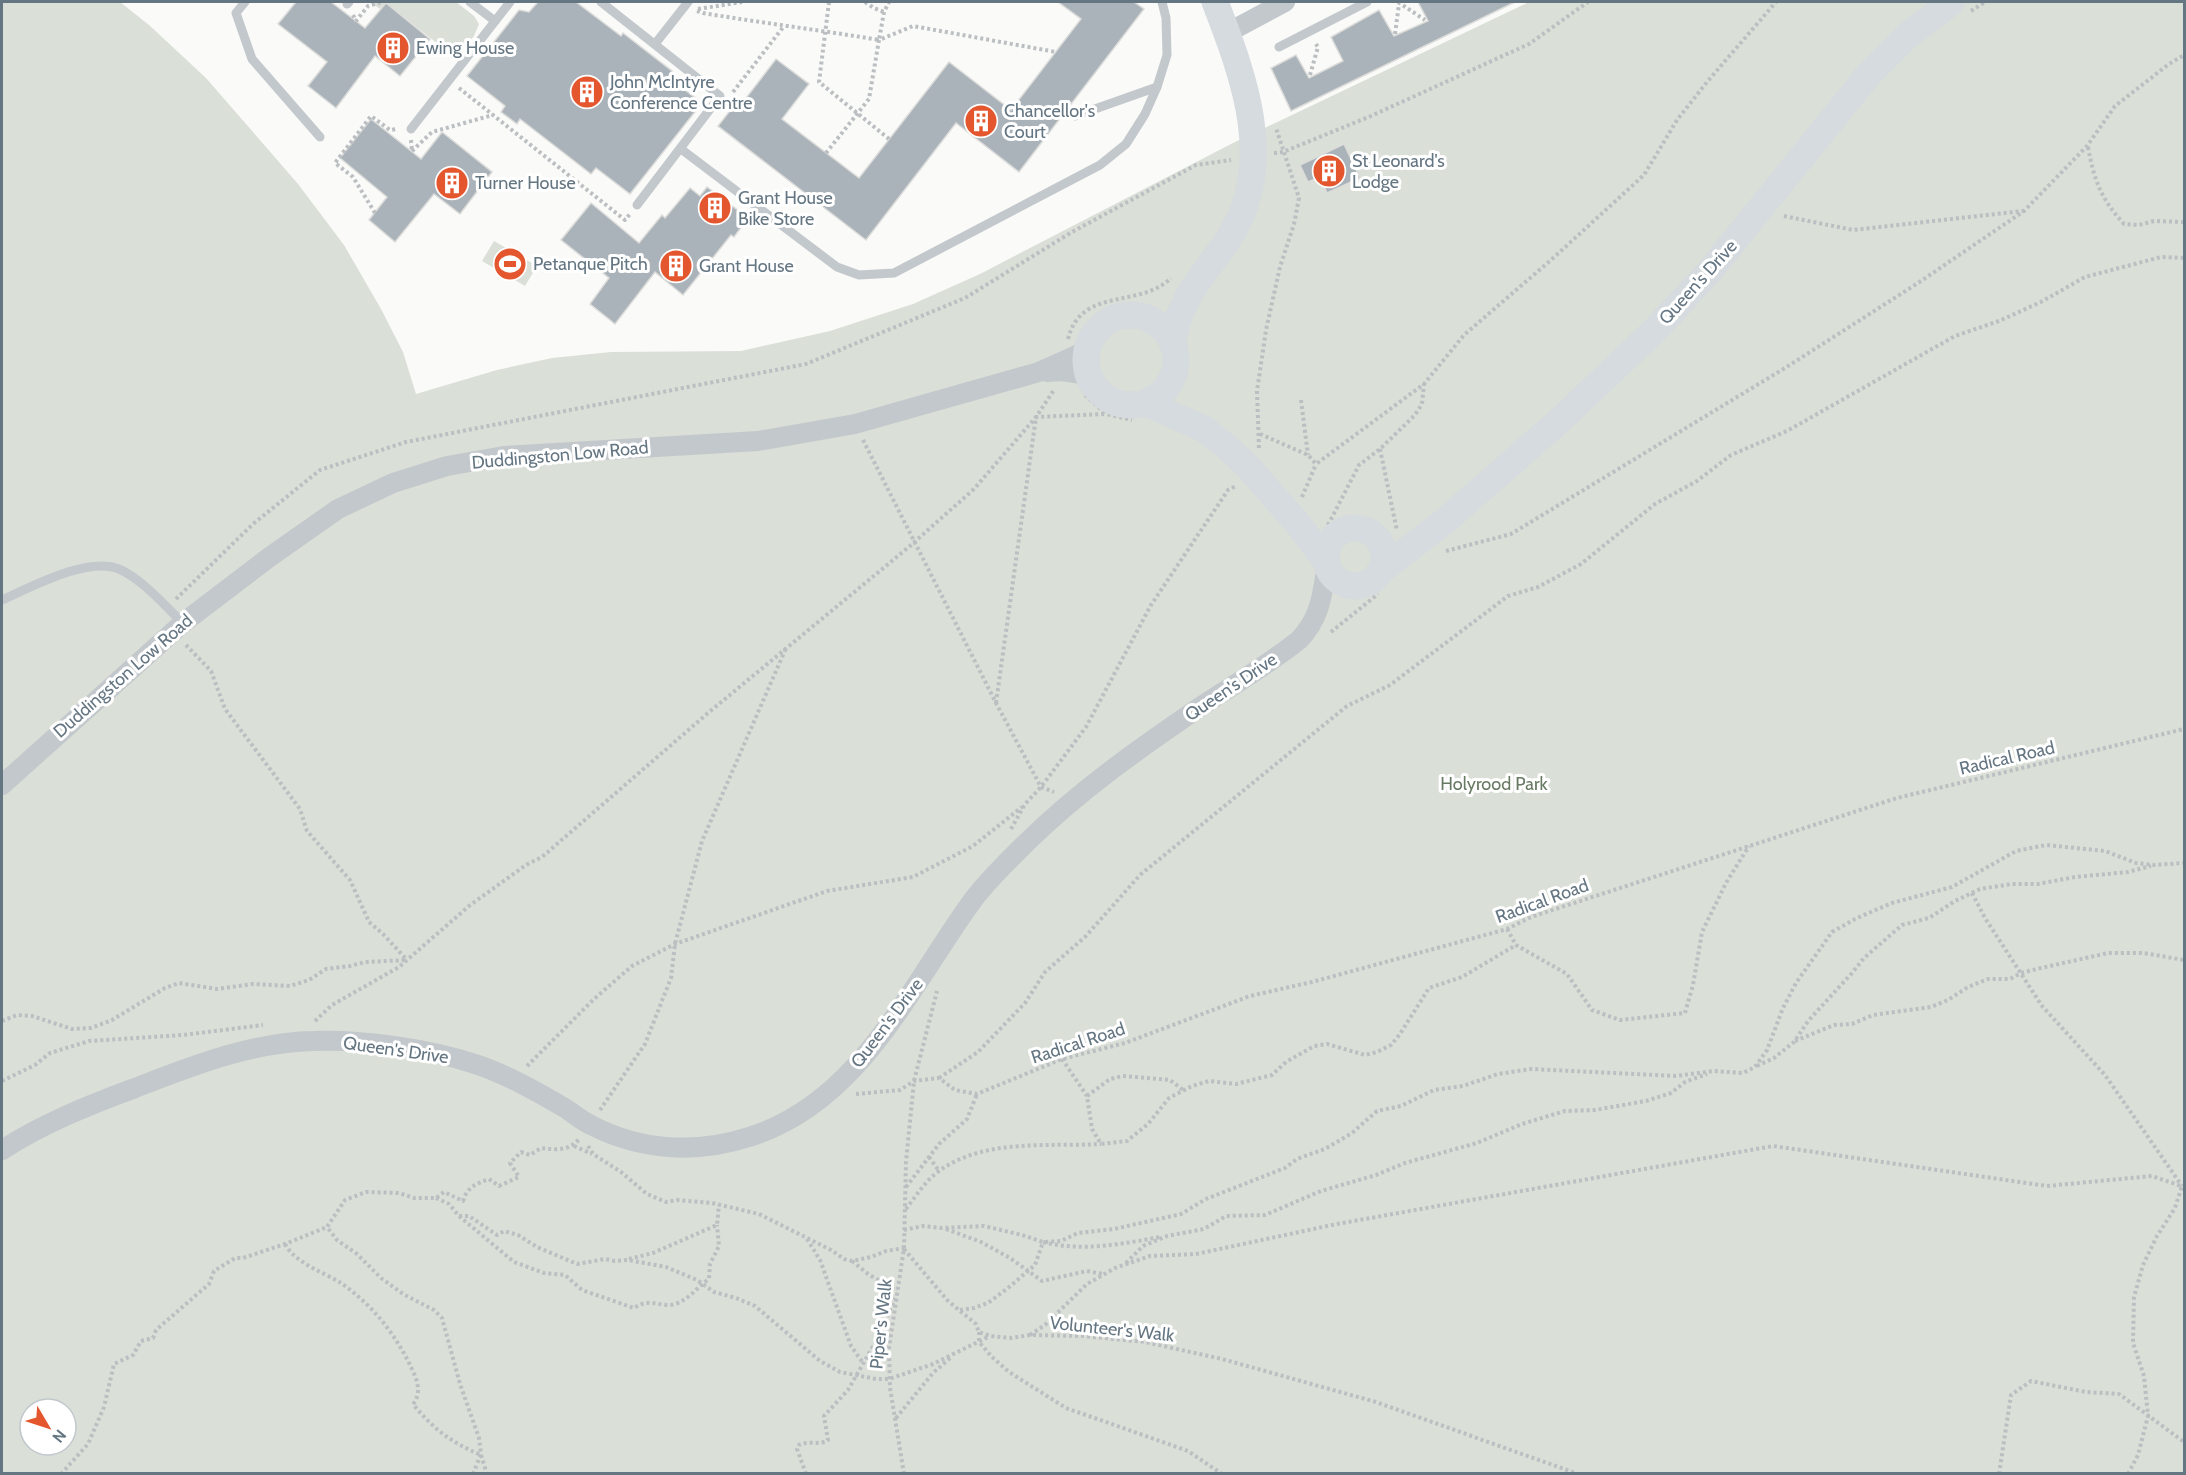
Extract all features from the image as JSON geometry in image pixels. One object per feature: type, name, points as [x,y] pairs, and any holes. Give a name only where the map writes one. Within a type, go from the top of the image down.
[{"type":"street","points":[[1146,402],[1168,387],[1179,314],[1197,282],[1228,240],[1240,219],[1250,189],[1254,140],[1250,114],[1227,33],[1215,2]]},
{"type":"street","points":[[1227,33],[1285,2]]},
{"type":"street","name":"Queen's Drive","points":[[1087,362],[1098,390],[1112,401],[1129,405],[1146,402],[1204,429],[1228,448],[1295,522],[1328,548],[1336,579],[1352,586],[1368,583],[1408,544],[1459,509],[1609,375],[1709,272],[1869,74],[1906,37],[1951,2]]},
{"type":"street","points":[[1087,362],[1094,333],[1107,321],[1124,315],[1161,308],[1197,282]]},
{"type":"street","name":"Queen's Drive","points":[[1133,314],[1158,323],[1164,329],[1194,416],[1204,429]]},
{"type":"street","name":"Duddingston Low Road","points":[[2,785],[183,623],[270,556],[338,509],[393,483],[447,466],[504,456],[758,441],[855,424],[1039,372],[1062,371],[1087,362]]},
{"type":"street","points":[[1328,548],[1347,529],[1358,528],[1408,544]]},
{"type":"street","points":[[1380,571],[1384,554],[1408,544]]},
{"type":"street","name":"Queen's Drive","points":[[2,1150],[96,1103],[191,1066],[256,1049],[314,1041],[418,1050],[477,1065],[565,1108],[590,1125],[626,1139],[654,1146],[687,1148],[720,1146],[754,1136],[787,1122],[848,1075],[880,1038],[975,897],[1011,858],[1074,800],[1153,739],[1299,640],[1318,613],[1328,548]]},
{"type":"lane","points":[[245,2],[236,13],[252,59],[320,137]]},
{"type":"lane","points":[[470,2],[495,21]]},
{"type":"lane","points":[[411,129],[510,2]]},
{"type":"lane","points":[[601,2],[720,96],[637,205]]},
{"type":"lane","points":[[655,44],[688,2]]},
{"type":"lane","points":[[681,149],[837,267],[859,275],[894,273],[1100,165],[1126,144],[1138,126],[1157,87],[1167,55],[1166,18],[1162,2]]},
{"type":"lane","points":[[1279,47],[1367,2]]},
{"type":"lane","points":[[1075,116],[1157,87]]},
{"type":"lane","points":[[2,600],[81,568],[102,565],[119,569],[130,576],[183,623]]},
{"type":"path","points":[[356,21],[368,6],[382,2]]},
{"type":"path","points":[[742,2],[694,10],[703,14],[879,39],[913,26],[1056,52]]},
{"type":"path","points":[[830,2],[819,82],[889,139]]},
{"type":"path","points":[[865,2],[884,12]]},
{"type":"path","points":[[826,153],[869,99],[884,12],[889,2]]},
{"type":"path","points":[[167,608],[253,524],[320,470],[406,442],[806,364],[965,298],[1072,232],[1196,165],[1283,152],[1371,116],[1529,44],[1588,2]]},
{"type":"path","points":[[1295,522],[1316,464],[1424,384],[1464,335],[1644,175],[1677,120],[1707,81],[1776,2]]},
{"type":"path","points":[[1395,34],[1399,3],[1425,20]]},
{"type":"path","points":[[720,96],[732,93],[784,26]]},
{"type":"path","points":[[1380,449],[1395,511],[1408,544],[1510,534],[1785,368],[1918,283],[2024,211],[2087,146],[2115,106],[2184,55]]},
{"type":"path","points":[[449,80],[626,220],[637,205]]},
{"type":"path","points":[[412,152],[432,132],[493,115]]},
{"type":"path","points":[[375,213],[353,177],[335,163],[371,116],[390,130],[411,129]]},
{"type":"path","points":[[512,1081],[602,992],[633,966],[675,944],[827,891],[913,877],[973,846],[1041,787],[1086,727],[1151,605],[1183,557],[1228,490],[1252,473],[1259,460],[1257,391],[1266,330],[1299,198],[1273,118]]},
{"type":"path","points":[[2087,146],[2094,178],[2108,207],[2124,224],[2139,225],[2154,221],[2184,222]]},
{"type":"path","points":[[1759,211],[1853,230],[2024,211]]},
{"type":"path","points":[[834,1087],[850,1094],[900,1090],[914,1081],[939,1078],[978,1052],[1025,1003],[1045,972],[1086,936],[1140,875],[1347,706],[1390,686],[1508,596],[1538,587],[1581,564],[1655,504],[1697,481],[1731,455],[1786,431],[1955,336],[1999,321],[2085,278],[2161,257],[2184,258]]},
{"type":"path","points":[[1328,548],[1335,515],[1359,465],[1380,449],[1415,415],[1422,404],[1424,384]]},
{"type":"path","points":[[313,1023],[332,1005],[383,977],[407,960],[469,906],[526,865],[542,857],[787,647],[915,541],[974,489],[1036,417],[1055,389]]},
{"type":"path","points":[[1301,400],[1308,455]]},
{"type":"path","points":[[1036,417],[1106,414]]},
{"type":"path","points":[[996,703],[1036,417]]},
{"type":"path","points":[[855,424],[1041,787],[1074,800]]},
{"type":"path","points":[[1260,434],[1308,455],[1316,464]]},
{"type":"path","points":[[183,623],[186,647],[210,671],[225,709],[300,809],[307,831],[350,880],[369,922],[407,960]]},
{"type":"path","points":[[574,1146],[645,1044],[671,978],[675,944],[702,841],[787,647]]},
{"type":"path","name":"Radical Road","points":[[978,1094],[1062,1059],[1125,1043],[1250,996],[1312,982],[1507,929],[1531,917],[1897,798],[2184,729]]},
{"type":"path","points":[[1010,830],[1024,804]]},
{"type":"path","points":[[1755,1067],[1767,1050],[1783,1008],[1796,983],[1832,932],[1857,918],[1893,903],[1952,886],[2016,851],[2046,845],[2105,851],[2136,863],[2154,865],[2184,863]]},
{"type":"path","points":[[1507,929],[1516,945],[1567,974],[1592,1010],[1620,1020],[1686,1013],[1702,932],[1726,882],[1749,846]]},
{"type":"path","points":[[1794,1042],[1808,1021],[1864,958],[1902,925],[1929,918],[1955,901],[1980,889],[2128,872],[2154,865]]},
{"type":"path","points":[[1972,893],[1985,918],[2042,1006],[2105,1076],[2183,1187]]},
{"type":"path","points":[[905,1210],[926,1183],[939,1171],[962,1158],[993,1149],[1127,1141],[1148,1124],[1169,1098],[1183,1090],[1209,1081],[1236,1084],[1272,1075],[1286,1062],[1314,1046],[1327,1044],[1365,1055],[1377,1052],[1391,1045],[1400,1034],[1428,988],[1462,977],[1516,945]]},
{"type":"path","points":[[1042,1242],[1061,1241],[1078,1233],[1114,1229],[1181,1214],[1206,1199],[1285,1168],[1297,1159],[1325,1149],[1352,1133],[1377,1111],[1401,1106],[1434,1090],[1463,1086],[1498,1074],[1531,1070],[1676,1076],[1713,1071],[1743,1073],[1774,1058],[1794,1042],[1834,1025],[1852,1024],[1873,1015],[1931,1007],[1948,1000],[1968,987],[1988,980],[2010,979],[2021,973],[2108,953],[2143,953],[2184,960]]},
{"type":"path","points":[[2,1021],[17,1015],[32,1016],[72,1029],[91,1028],[120,1016],[165,988],[179,983],[217,988],[253,984],[290,986],[309,980],[326,969],[364,962],[407,960]]},
{"type":"path","points":[[852,1261],[904,1248],[914,1081],[937,989]]},
{"type":"path","points":[[2,1081],[35,1065],[50,1053],[89,1041],[183,1035],[266,1025]]},
{"type":"path","points":[[1062,1059],[1087,1096],[1092,1129],[1101,1144]]},
{"type":"path","points":[[904,1230],[922,1226],[942,1228],[984,1226],[1064,1248],[1125,1243],[1204,1229],[1226,1216],[1264,1215],[1321,1191],[1405,1163],[1477,1143],[1522,1124],[1565,1111],[1596,1110],[1646,1101],[1671,1093],[1685,1082],[1713,1071]]},
{"type":"path","points":[[1087,1096],[1110,1079],[1123,1076],[1170,1080],[1183,1090]]},
{"type":"path","points":[[906,1188],[939,1144],[967,1119],[978,1094],[955,1090],[939,1078]]},
{"type":"path","points":[[590,1125],[587,1134],[588,1144],[593,1154]]},
{"type":"path","points":[[436,1198],[444,1192],[463,1201],[465,1193],[473,1185],[489,1179],[499,1186],[519,1177],[510,1163],[521,1152],[530,1155],[541,1148],[557,1150],[574,1146],[593,1154],[621,1172],[647,1194],[666,1202],[677,1200],[719,1204],[759,1214],[844,1259],[852,1261],[897,1292],[880,1334],[848,1389],[824,1416],[828,1440],[799,1445],[797,1449],[806,1473]]},
{"type":"path","points":[[1030,1335],[1045,1325],[1087,1284],[1124,1265],[1150,1256],[1196,1254],[1337,1224],[1773,1146],[2047,1186],[2152,1176],[2183,1187]]},
{"type":"path","points":[[929,1157],[939,1171]]},
{"type":"path","points":[[2128,1473],[2138,1455],[2148,1416],[2144,1376],[2133,1342],[2134,1297],[2143,1265],[2157,1236],[2175,1208],[2183,1187]]},
{"type":"path","points":[[61,1473],[88,1444],[104,1407],[114,1364],[133,1355],[141,1341],[153,1338],[156,1330],[209,1284],[214,1271],[235,1258],[243,1258],[285,1244],[327,1227],[345,1200],[366,1192],[399,1192],[414,1198],[436,1198],[449,1204],[459,1216],[514,1262],[544,1273],[566,1275],[582,1290],[634,1308],[646,1303],[674,1304],[691,1296],[709,1279],[710,1264],[719,1246],[717,1225],[719,1204]]},
{"type":"path","points":[[459,1216],[469,1216],[497,1234],[504,1231],[518,1235],[578,1264],[605,1259],[628,1260],[662,1250],[717,1225]]},
{"type":"path","points":[[327,1227],[337,1240],[357,1254],[381,1278],[403,1294],[434,1310],[442,1318],[459,1384],[479,1438],[487,1473]]},
{"type":"path","points":[[942,1228],[981,1242],[1010,1258],[1042,1281],[1087,1272],[1104,1275]]},
{"type":"path","points":[[1124,1265],[1143,1246],[1167,1236]]},
{"type":"path","points":[[807,1239],[820,1260],[851,1346],[863,1363]]},
{"type":"path","points":[[959,1310],[988,1303],[1027,1272],[1035,1265],[1042,1242]]},
{"type":"path","points":[[285,1244],[291,1255],[339,1282],[378,1315],[404,1353],[414,1373],[419,1389],[413,1404],[442,1434],[461,1447],[481,1454]]},
{"type":"path","name":"Piper's Walk","points":[[904,1248],[889,1348],[892,1406],[896,1418],[904,1473]]},
{"type":"path","name":"Volunteer's Walk","points":[[904,1248],[948,1300],[976,1324],[979,1332],[990,1336],[1011,1338],[1030,1335],[1083,1336],[1145,1342],[1222,1359],[1376,1402],[1578,1473]]},
{"type":"path","points":[[628,1260],[666,1267],[714,1292],[755,1306],[820,1361],[840,1372],[889,1379],[933,1364],[990,1336]]},
{"type":"path","points":[[979,1332],[979,1342],[992,1358],[1009,1372],[1066,1407],[1188,1451],[1222,1473]]},
{"type":"path","points":[[896,1418],[933,1373],[955,1354]]},
{"type":"path","points":[[1999,1473],[2011,1395],[2031,1381],[2086,1392],[2119,1394],[2184,1442]]},
{"type":"path","points":[[473,1473],[481,1454]]},
{"type":"green space","name":"Holyrood Park","points":[[2,2],[120,2],[149,25],[206,78],[298,184],[344,245],[403,352],[416,394],[497,370],[552,358],[611,352],[741,351],[830,331],[913,304],[980,274],[1233,143],[1529,2],[2184,2],[2184,1473],[2,1474]]},
{"type":"green space","points":[[370,2],[456,2],[474,16],[479,24],[474,36],[456,58],[386,3],[380,9]]},
{"type":"green space","name":"Petanque Pitch","points":[[494,241],[537,266],[525,286],[482,261]]},
{"type":"building","name":"Ewing House","points":[[296,2],[331,2],[365,28],[386,3],[430,39],[400,76],[375,56],[336,108],[308,86],[327,62],[278,24]]},
{"type":"building","name":"John McIntyre Conference Centre","points":[[538,2],[576,2],[621,36],[623,33],[672,71],[668,77],[702,103],[630,194],[596,168],[591,174],[520,119],[517,124],[501,112],[505,106],[467,76],[519,10],[529,12]]},
{"type":"building","name":"Chancellor's Court","points":[[1058,2],[1134,2],[1144,9],[1019,172],[956,123],[866,240],[718,126],[736,103],[740,106],[776,59],[809,84],[782,119],[859,178],[949,62],[1011,110],[1081,19]]},
{"type":"building","points":[[1418,2],[1515,2],[1291,111],[1271,68],[1296,55],[1309,78],[1343,61],[1331,37],[1379,10],[1394,36],[1428,21]]},
{"type":"building","name":"Turner House","points":[[371,119],[421,159],[442,132],[492,172],[460,214],[434,194],[395,242],[369,220],[387,197],[340,158]]},
{"type":"building","name":"St Leonard's Lodge","points":[[1344,144],[1360,178],[1327,193],[1320,177],[1308,182],[1300,165]]},
{"type":"building","name":"Grant House","points":[[707,187],[748,218],[734,237],[731,235],[683,295],[655,272],[615,324],[590,304],[609,278],[561,240],[591,203],[639,243],[662,215],[665,218],[690,188],[700,196]]},
{"type":"place","name":"Ewing House","points":[[393,48]]},
{"type":"place","name":"John McIntyre Conference Centre","points":[[587,92]]},
{"type":"place","name":"Chancellor's Court","points":[[981,121]]},
{"type":"place","name":"St Leonard's Lodge","points":[[1329,171]]},
{"type":"place","name":"Turner House","points":[[452,183]]},
{"type":"place","name":"Grant House Bike Store","points":[[715,208]]},
{"type":"place","name":"Petanque Pitch","points":[[510,264]]},
{"type":"place","name":"Grant House","points":[[676,266]]}]
